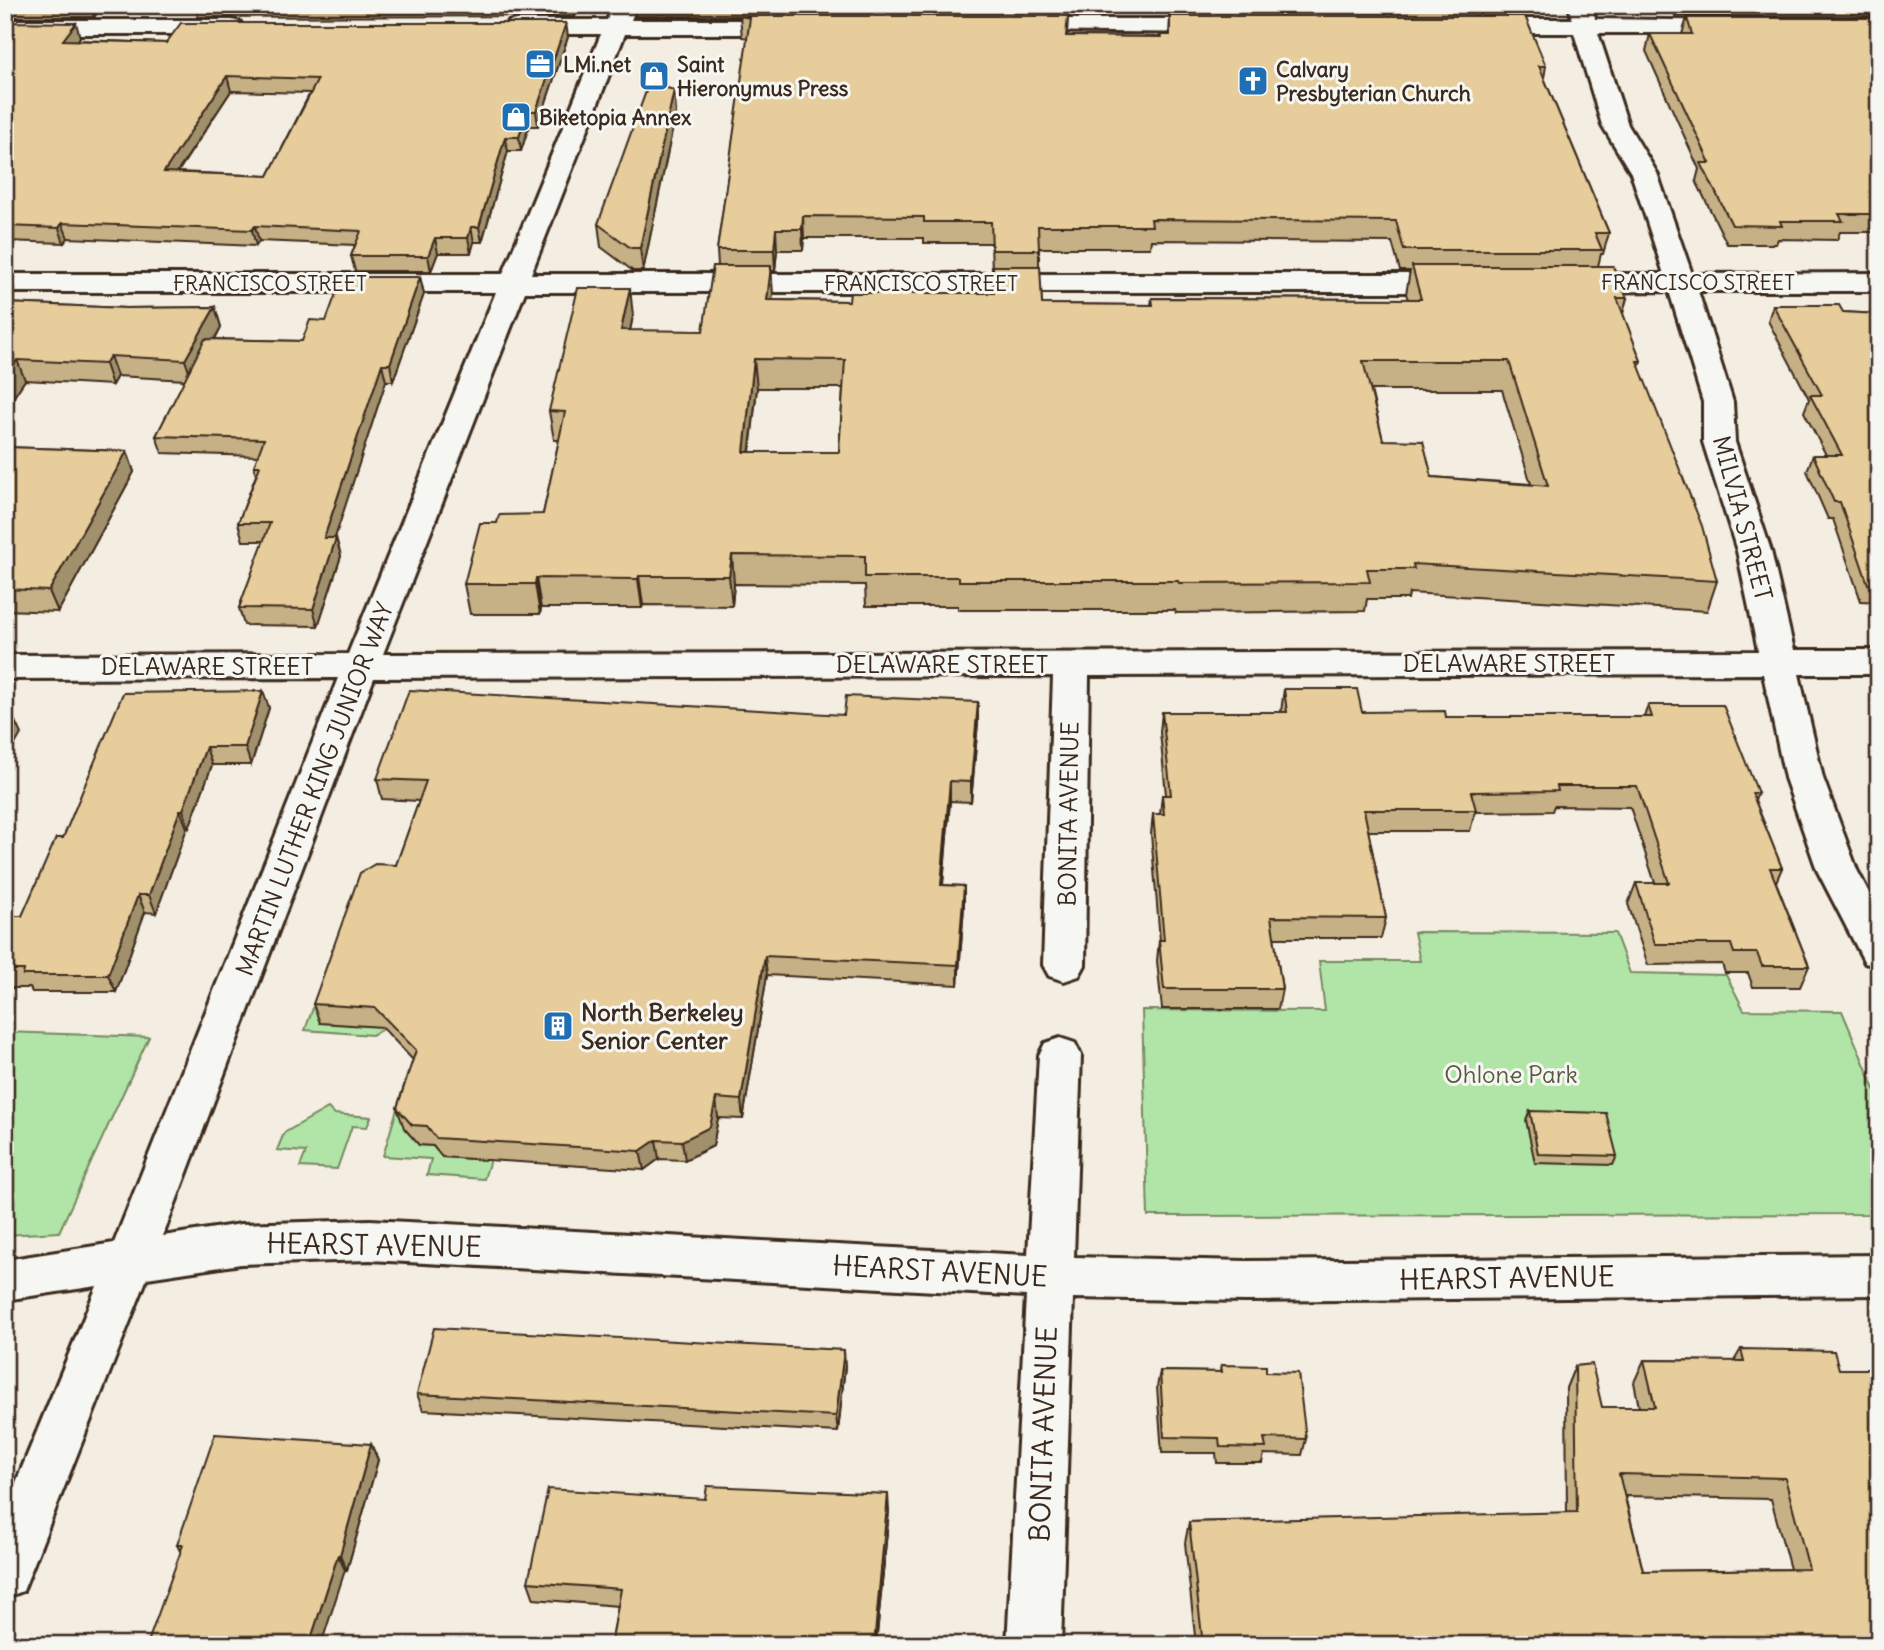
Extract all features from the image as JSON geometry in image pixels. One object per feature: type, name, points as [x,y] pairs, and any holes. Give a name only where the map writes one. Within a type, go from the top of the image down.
[{"type":"street","points":[[136,27],[153,5]]},
{"type":"street","points":[[490,27],[621,16],[817,27]]},
{"type":"street","name":"MARTIN LUTHER KING JUNIOR WAY","points":[[5,1573],[131,1260],[361,666],[621,16]]},
{"type":"street","points":[[999,26],[1111,16],[1249,26]]},
{"type":"street","points":[[1457,26],[1583,16],[1767,26]]},
{"type":"street","name":"MILVIA STREET","points":[[1583,16],[1589,49],[1615,125],[1644,173],[1718,402],[1719,442],[1754,551],[1804,778],[1838,870],[1879,952]]},
{"type":"street","points":[[5,27],[259,27]]},
{"type":"street","name":"FRANCISCO STREET","points":[[1540,283],[1879,282]]},
{"type":"street","name":"FRANCISCO STREET","points":[[5,283],[1486,283]]},
{"type":"street","name":"DELAWARE STREET","points":[[5,667],[1879,662]]},
{"type":"street","name":"BONITA AVENUE","points":[[1064,965],[1071,663]]},
{"type":"street","name":"BONITA AVENUE","points":[[1034,1645],[1060,1055]]},
{"type":"street","name":"HEARST AVENUE","points":[[5,1280],[241,1244],[370,1240],[1049,1277],[1246,1281],[1879,1275]]},
{"type":"green space","name":"Ohlone Park","points":[[1414,932],[1615,933],[1630,973],[1726,975],[1744,1010],[1842,1011],[1879,1099],[1879,1214],[1148,1216],[1142,1010],[1325,1011],[1319,961],[1420,961]]},
{"type":"green space","points":[[334,950],[383,1029],[372,1035],[305,1030]]},
{"type":"green space","points":[[5,1032],[149,1037],[59,1232],[5,1235]]},
{"type":"green space","points":[[418,1066],[422,1069],[404,1128],[419,1145],[433,1146],[442,1157],[490,1160],[484,1179],[427,1175],[431,1159],[383,1156],[408,1072]]},
{"type":"green space","points":[[328,1108],[334,1114],[371,1117],[367,1127],[352,1126],[337,1169],[300,1167],[306,1152],[277,1150],[284,1133]]},
{"type":"building","points":[[740,16],[1068,16],[1066,36],[1161,37],[1160,35],[1170,35],[1170,16],[1525,16],[1546,66],[1539,66],[1609,233],[1595,233],[1602,250],[1404,250],[1396,221],[1151,219],[1152,226],[1038,226],[1039,250],[992,250],[991,222],[924,222],[924,217],[803,216],[802,229],[776,229],[774,250],[717,250],[750,18]]},
{"type":"building","points":[[1687,18],[1879,18],[1879,214],[1839,214],[1843,221],[1780,221],[1782,226],[1732,225],[1701,163],[1710,163],[1650,34],[1692,34]]},
{"type":"building","points":[[5,22],[76,23],[63,40],[166,43],[181,23],[566,23],[536,111],[527,111],[519,137],[505,137],[479,227],[471,227],[468,238],[435,238],[428,256],[351,256],[361,231],[255,226],[252,230],[62,223],[59,228],[5,226]],"holes":[[[227,76],[318,79],[268,176],[164,172]]]},
{"type":"building","points":[[649,83],[674,90],[640,248],[631,248],[598,224]]},
{"type":"building","points":[[713,266],[771,266],[767,300],[849,301],[850,293],[994,293],[993,266],[1040,266],[1042,304],[1153,305],[1152,298],[1421,299],[1412,266],[1613,266],[1627,298],[1617,298],[1641,361],[1637,361],[1702,526],[1717,581],[1413,564],[1414,569],[1367,569],[1370,582],[959,581],[959,577],[865,577],[865,556],[732,555],[729,576],[536,578],[535,584],[464,584],[480,523],[497,523],[499,515],[543,514],[565,412],[549,411],[578,288],[630,288],[621,330],[703,331]],"holes":[[[754,359],[845,360],[839,452],[744,452]],[[1363,361],[1509,361],[1548,486],[1432,477],[1423,441],[1383,440]]]},
{"type":"building","points":[[342,277],[420,277],[390,364],[382,364],[324,538],[336,538],[313,609],[239,608],[270,523],[238,523],[260,466],[254,466],[264,439],[156,436],[205,339],[302,341],[310,320],[326,321]]},
{"type":"building","points":[[5,303],[126,308],[215,307],[185,360],[110,356],[105,364],[17,360],[5,378]]},
{"type":"building","points":[[1773,305],[1839,305],[1843,312],[1879,314],[1879,585],[1868,584],[1840,502],[1834,502],[1813,455],[1842,455],[1810,395],[1822,395]]},
{"type":"building","points":[[5,447],[127,451],[49,591],[5,589]]},
{"type":"building","points":[[1284,689],[1357,689],[1362,712],[1445,711],[1446,717],[1652,717],[1648,705],[1723,705],[1758,793],[1752,793],[1782,868],[1770,868],[1809,966],[1762,966],[1757,953],[1734,953],[1731,944],[1655,944],[1636,883],[1669,883],[1637,786],[1557,786],[1558,791],[1471,792],[1476,810],[1364,810],[1386,918],[1271,917],[1282,989],[1164,989],[1159,940],[1164,940],[1153,814],[1164,814],[1162,795],[1171,795],[1162,712],[1287,712]]},
{"type":"building","points":[[409,690],[844,715],[846,696],[978,702],[971,782],[950,781],[941,885],[964,886],[958,965],[765,956],[741,1100],[716,1098],[710,1127],[682,1141],[656,1140],[640,1151],[436,1138],[427,1126],[412,1125],[397,1108],[416,1050],[375,1008],[313,1004],[360,873],[375,864],[396,865],[426,781],[377,779]]},
{"type":"building","points":[[263,691],[245,747],[206,747],[149,895],[138,895],[108,975],[23,975],[24,970],[5,970],[5,916],[22,916],[56,838],[63,838],[123,693]]},
{"type":"building","points":[[5,716],[13,717],[5,730]]},
{"type":"building","points":[[1530,1111],[1606,1113],[1617,1156],[1538,1154]]},
{"type":"building","points":[[434,1328],[844,1350],[836,1416],[417,1394]]},
{"type":"building","points":[[1741,1349],[1834,1351],[1839,1369],[1879,1369],[1879,1645],[1203,1645],[1189,1522],[1577,1512],[1575,1366],[1592,1364],[1602,1407],[1655,1407],[1644,1360],[1744,1361]],"holes":[[[1619,1474],[1785,1478],[1809,1569],[1643,1571]]]},
{"type":"building","points":[[1221,1365],[1266,1366],[1266,1372],[1298,1373],[1306,1439],[1264,1438],[1266,1448],[1220,1447],[1219,1438],[1164,1437],[1160,1371],[1222,1372]]},
{"type":"building","points":[[215,1434],[371,1444],[340,1555],[309,1645],[147,1645],[183,1545],[177,1545]]},
{"type":"building","points":[[707,1486],[888,1494],[874,1645],[611,1645],[621,1589],[528,1582],[548,1489],[705,1499]]},
{"type":"place","name":"LMi.net","points":[[540,64]]},
{"type":"place","name":"Saint Hieronymus Press","points":[[654,76]]},
{"type":"place","name":"Calvary Presbyterian Church","points":[[1253,81]]},
{"type":"place","name":"Biketopia Annex","points":[[516,117]]},
{"type":"place","name":"North Berkeley Senior Center","points":[[558,1026]]}]
